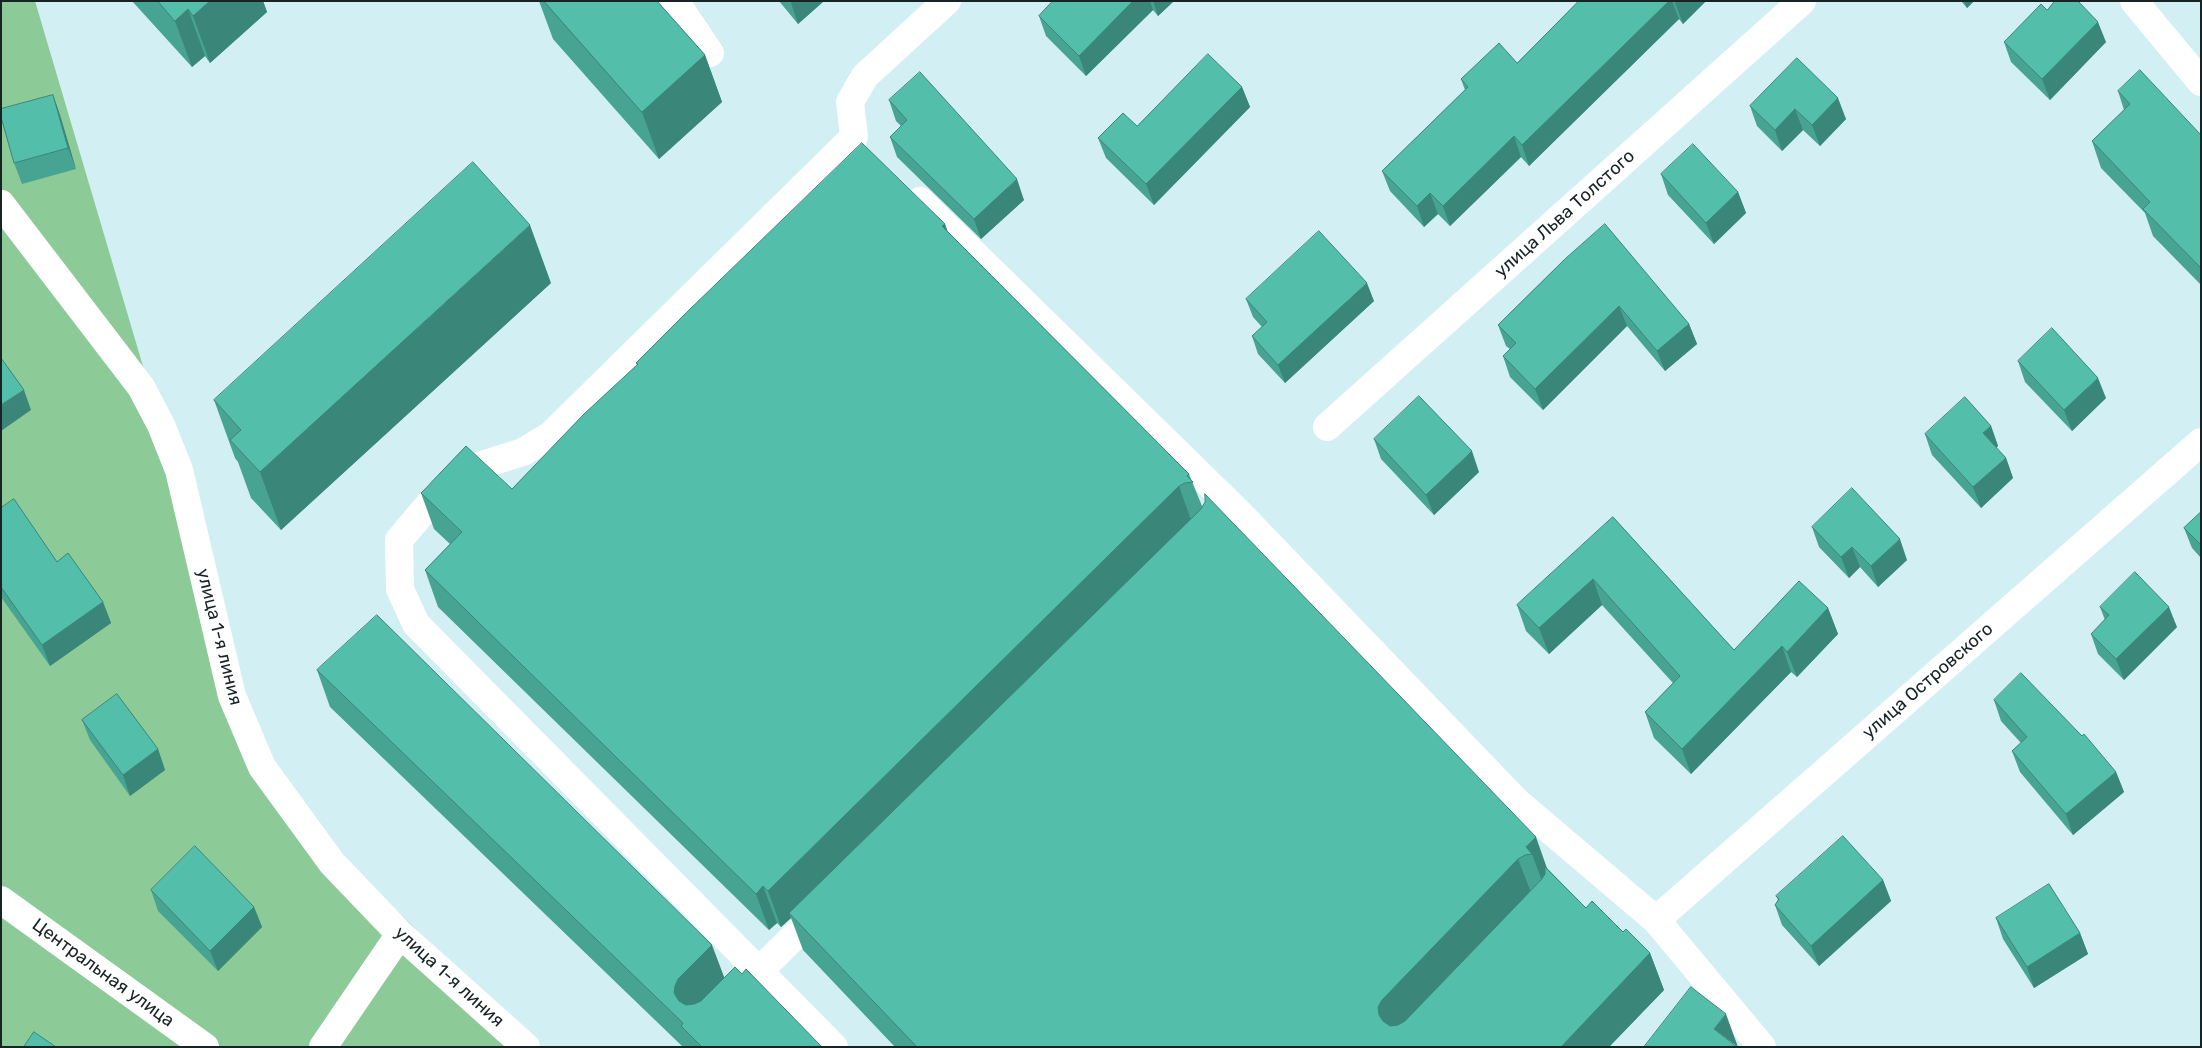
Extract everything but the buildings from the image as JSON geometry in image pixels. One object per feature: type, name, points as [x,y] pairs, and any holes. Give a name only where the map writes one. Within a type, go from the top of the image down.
[{"type":"street","points":[[675,1],[710,54]]},
{"type":"street","points":[[834,1047],[416,624],[400,589],[399,540],[437,495],[472,468],[523,452],[551,435],[861,144],[850,102],[865,76],[947,1]]},
{"type":"street","name":"улица Льва Толстого","points":[[1328,427],[1802,1]]},
{"type":"street","points":[[2134,1],[2201,82]]},
{"type":"street","points":[[904,186],[1239,513],[1517,802],[1656,920],[1758,1045]]},
{"type":"street","name":"улица 1-я линия","points":[[1,204],[141,387],[161,425],[178,470],[232,696],[262,766],[332,863],[400,934],[526,1047]]},
{"type":"street","name":"улица Островского","points":[[1656,920],[2201,442]]},
{"type":"street","points":[[731,998],[844,888]]},
{"type":"street","name":"Центральная улица","points":[[1,900],[205,1047]]},
{"type":"street","points":[[323,1047],[400,934]]},
{"type":"green space","points":[[1,1],[35,1],[268,789],[540,1047],[1,1047]]}]
